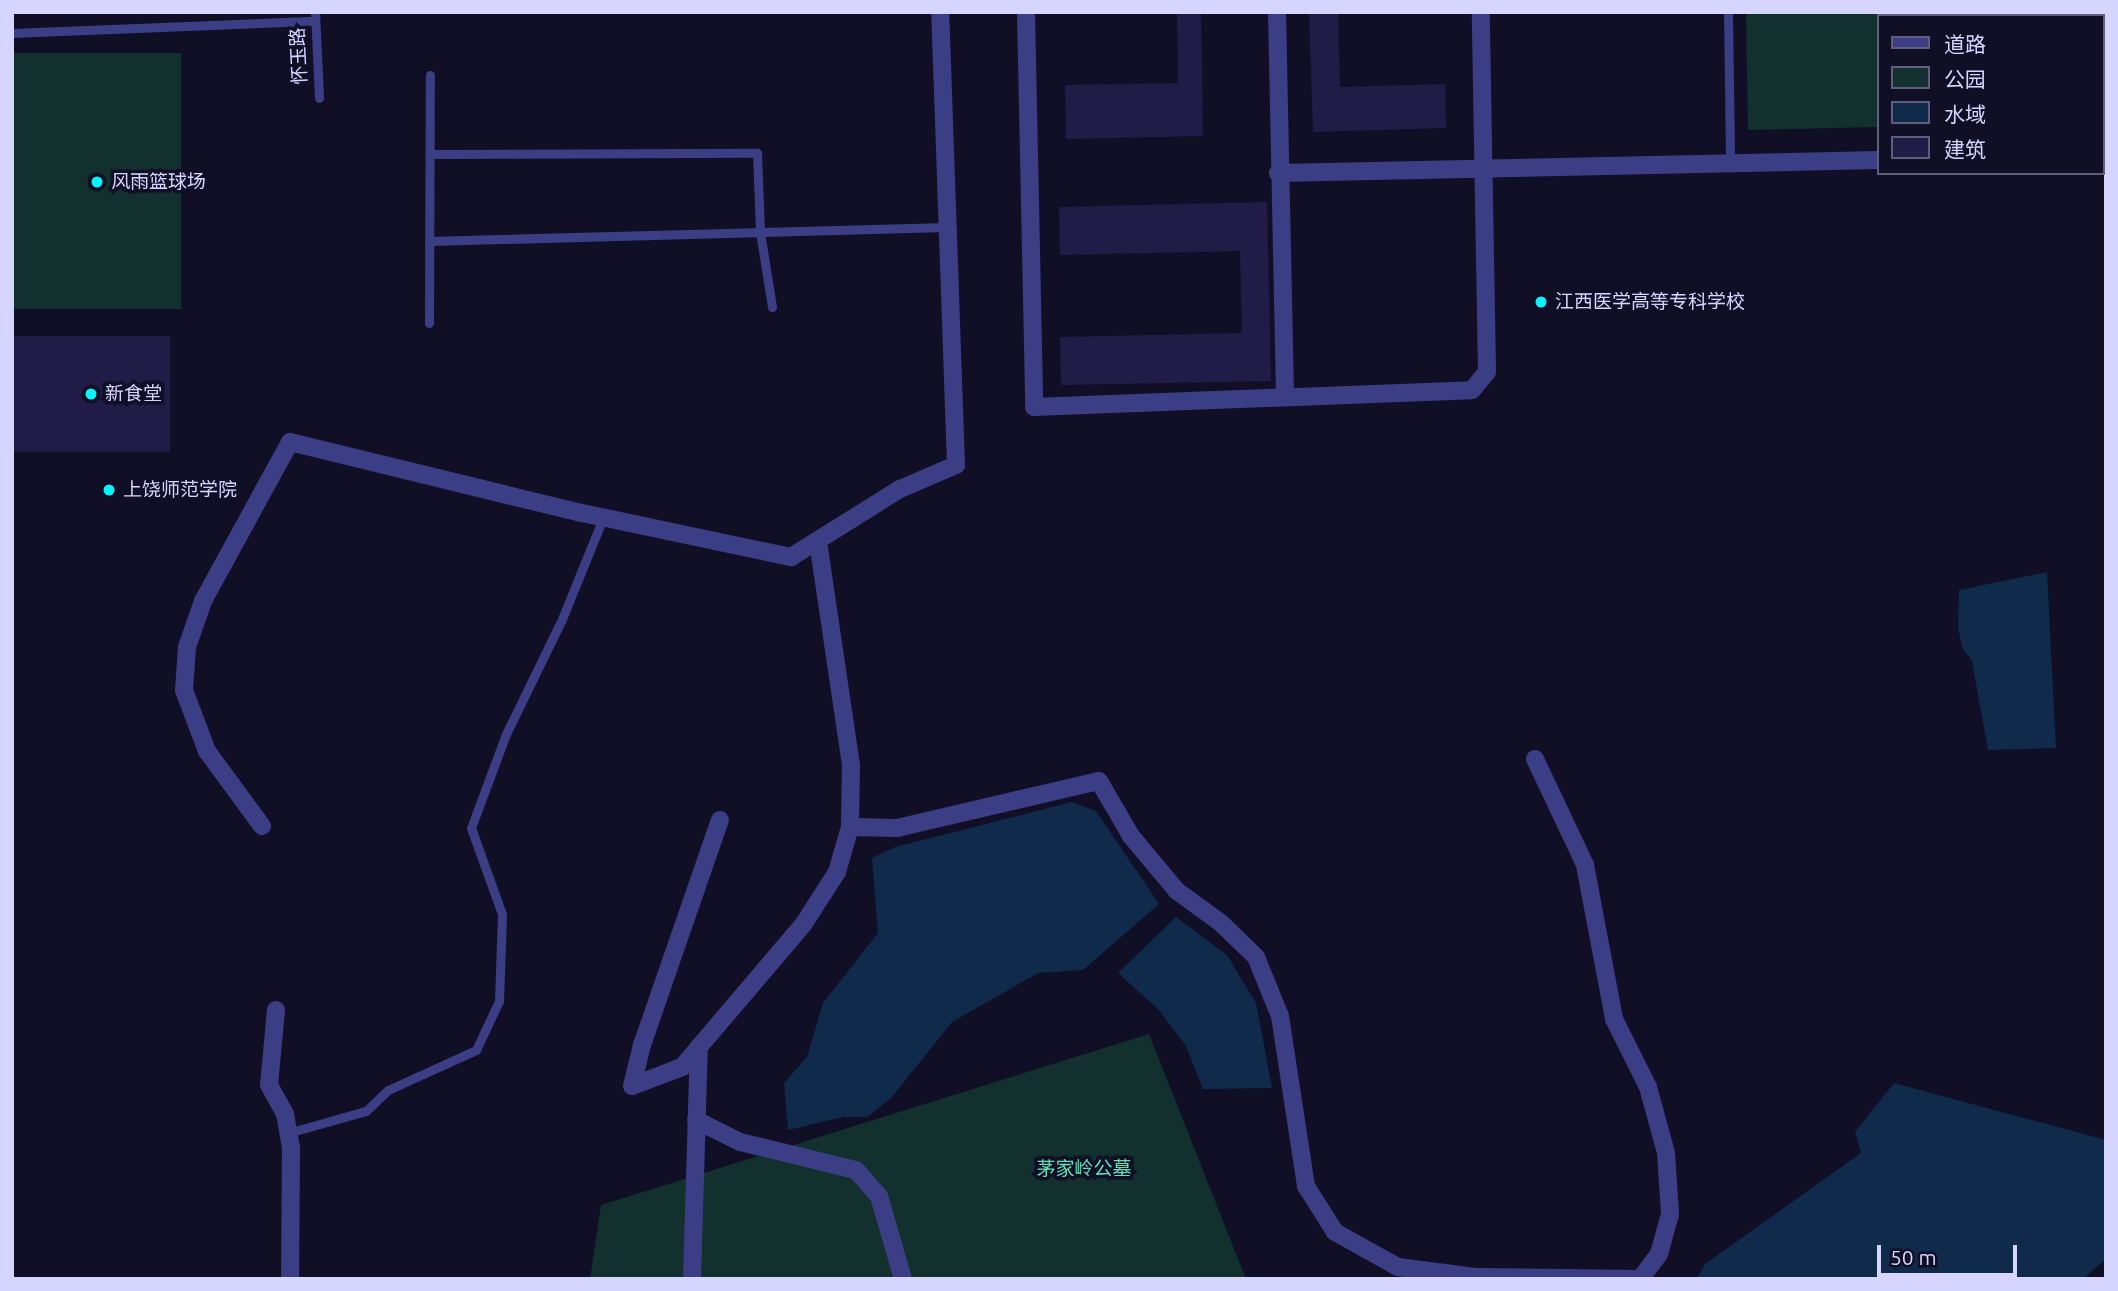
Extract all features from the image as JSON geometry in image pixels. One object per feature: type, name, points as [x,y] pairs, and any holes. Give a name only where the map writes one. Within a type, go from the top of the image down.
[{"type":"street","points":[[262,826],[207,751],[184,690],[187,647],[203,601],[290,442],[603,518],[791,557],[900,489],[956,465],[940,12]]},
{"type":"street","points":[[1026,12],[1034,407],[1472,390],[1487,372],[1481,12]]},
{"type":"street","points":[[1277,12],[1285,397]]},
{"type":"street","points":[[1279,173],[1876,160]]},
{"type":"street","points":[[720,820],[642,1045],[632,1086],[682,1068],[803,925],[836,872],[850,827],[851,765],[818,542]]},
{"type":"street","points":[[850,827],[897,828],[1099,781],[1131,836],[1177,891],[1221,923],[1256,957],[1280,1016],[1306,1186],[1335,1232],[1398,1267],[1440,1275],[1641,1278],[1659,1254],[1670,1213],[1666,1153],[1648,1087],[1614,1019],[1585,865],[1535,758]]},
{"type":"street","points":[[276,1010],[269,1085],[285,1114],[288,1133],[290,1279]]},
{"type":"street","points":[[692,1279],[699,1047]]},
{"type":"street","points":[[696,1120],[740,1142],[856,1170],[879,1196],[903,1279]]},
{"type":"lane","points":[[1728,12],[1730,163]]},
{"type":"lane","points":[[12,33],[315,17]]},
{"type":"lane","name":"怀玉路","points":[[315,17],[319,98]]},
{"type":"lane","points":[[429,323],[430,75]]},
{"type":"lane","points":[[430,154],[757,153],[761,232],[772,307]]},
{"type":"lane","points":[[429,241],[948,227]]},
{"type":"lane","points":[[288,1133],[366,1111],[388,1090],[476,1050],[499,1001],[502,914],[471,828],[506,734],[562,619],[603,518]]},
{"type":"green space","points":[[1746,12],[2022,12],[1876,14],[1876,127],[1748,130]]},
{"type":"green space","name":"风雨篮球场","points":[[12,53],[181,53],[181,309],[12,309]]},
{"type":"green space","name":"茅家岭公墓","points":[[1149,1034],[1246,1279],[590,1279],[601,1205]]},
{"type":"water","points":[[2047,572],[2056,748],[1988,750],[1972,661],[1963,649],[1958,628],[1959,590]]},
{"type":"water","points":[[1072,802],[1096,811],[1159,904],[1083,970],[1038,973],[952,1022],[891,1098],[867,1117],[843,1117],[788,1130],[784,1083],[807,1057],[823,1003],[878,933],[872,858],[895,847]]},
{"type":"water","points":[[1176,917],[1227,955],[1256,1003],[1272,1088],[1203,1089],[1186,1046],[1159,1010],[1118,973]]},
{"type":"water","points":[[1894,1083],[2106,1140],[2106,1259],[2083,1279],[1697,1279],[1705,1264],[1861,1153],[1855,1132]]},
{"type":"building","points":[[1177,12],[1201,12],[1203,136],[1066,139],[1065,85],[1178,83]]},
{"type":"building","points":[[1309,12],[1338,12],[1340,87],[1445,84],[1446,128],[1313,132]]},
{"type":"building","points":[[1267,202],[1271,381],[1061,385],[1060,337],[1242,333],[1240,251],[1060,255],[1059,207]]},
{"type":"building","name":"新食堂","points":[[12,336],[170,336],[170,452],[12,452]]},
{"type":"place","name":"风雨篮球场","points":[[97,182]]},
{"type":"place","name":"江西医学高等专科学校","points":[[1541,302]]},
{"type":"place","name":"新食堂","points":[[91,394]]},
{"type":"place","name":"上饶师范学院","points":[[109,490]]}]
